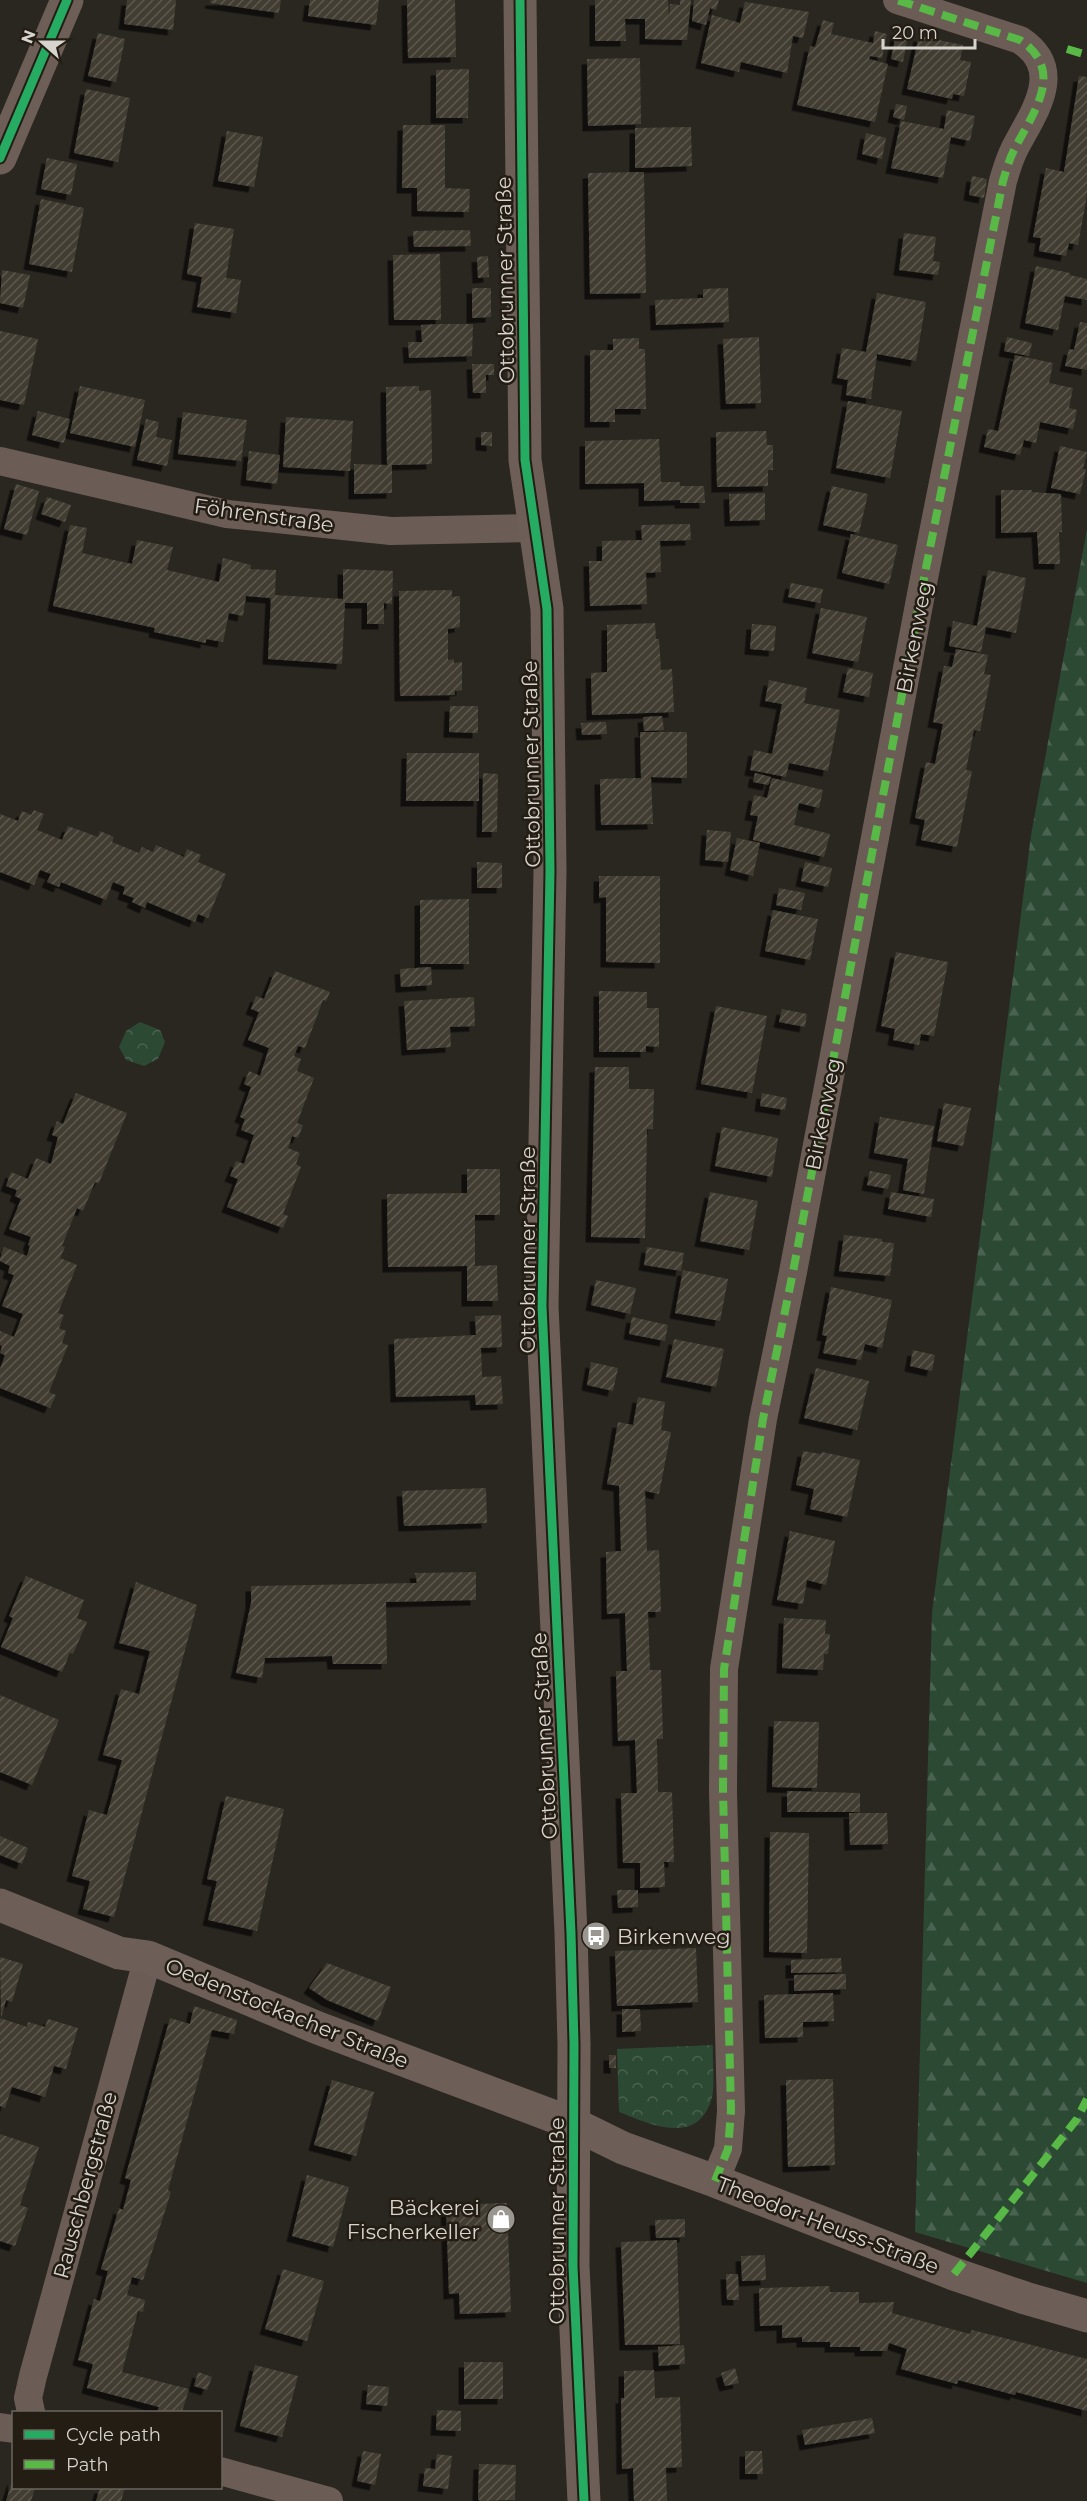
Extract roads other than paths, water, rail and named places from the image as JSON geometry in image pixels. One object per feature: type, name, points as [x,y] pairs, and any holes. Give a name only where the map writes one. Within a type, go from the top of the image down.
[{"type":"main road","points":[[0,158],[68,0]]},
{"type":"main road","name":"Ottobrunner Straße","points":[[520,0],[525,460],[533,528],[547,609],[550,871],[542,1306],[571,1932],[574,2029],[573,2278],[584,2501]]},
{"type":"main road","name":"Oedenstockacher Straße","points":[[0,1905],[119,1953],[148,1958],[318,2028],[573,2124]]},
{"type":"main road","name":"Theodor-Heuss-Straße","points":[[573,2124],[622,2148],[715,2181],[954,2274],[1087,2316]]},
{"type":"street","name":"Birkenweg","points":[[715,2181],[728,2150],[731,2110],[723,1791],[724,1669],[740,1557],[763,1419],[1003,181],[1013,152],[1035,112],[1044,87],[1040,62],[1033,49],[1020,40],[897,0]]},
{"type":"street","name":"Föhrenstraße","points":[[0,461],[227,514],[391,531],[533,528]]},
{"type":"street","name":"Rauschbergstraße","points":[[31,2411],[28,2398],[33,2376],[148,1958]]},
{"type":"street","points":[[222,2472],[329,2501]]},
{"type":"place","name":"Birkenweg","points":[[596,1936]]},
{"type":"place","name":"Bäckerei Fischerkeller","points":[[501,2219]]}]
